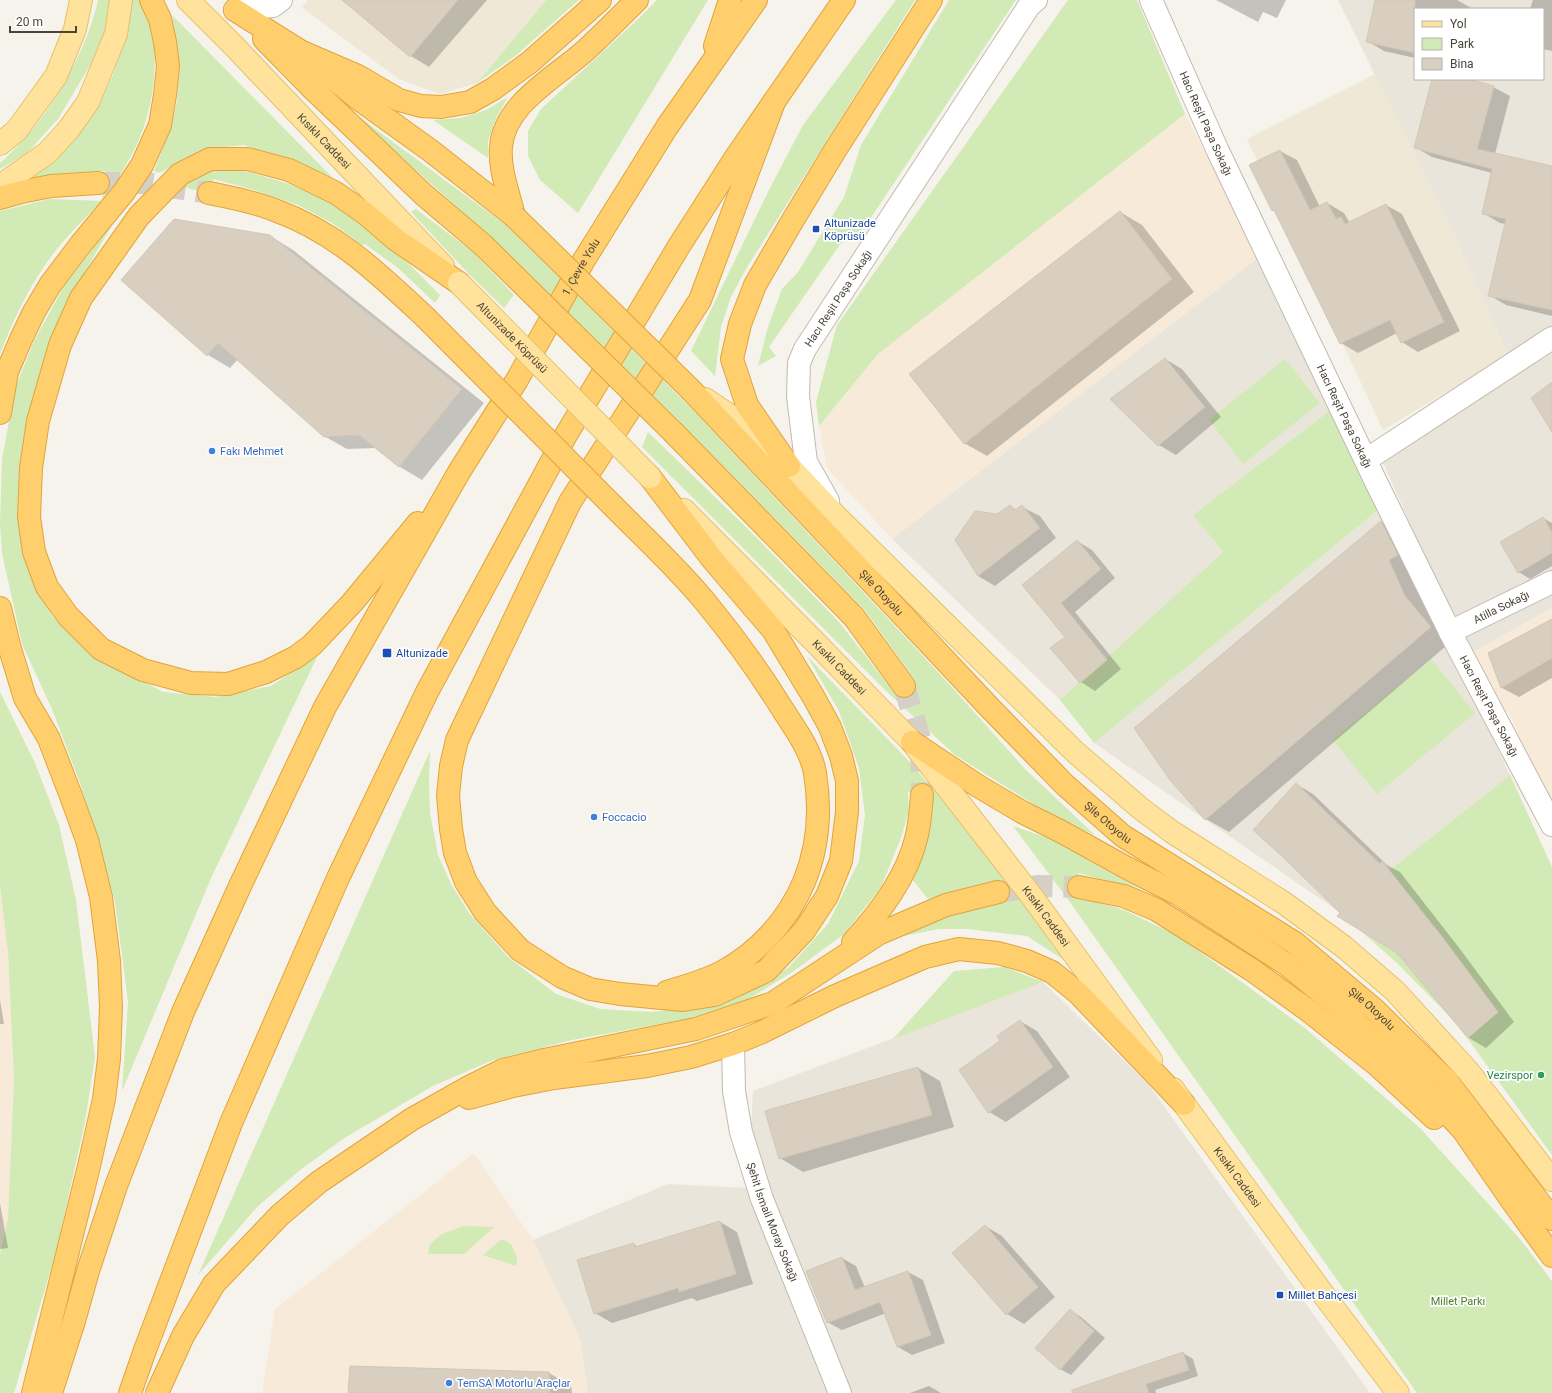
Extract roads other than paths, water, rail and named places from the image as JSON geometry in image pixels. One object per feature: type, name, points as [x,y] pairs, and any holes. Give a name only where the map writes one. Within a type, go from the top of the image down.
[{"type":"highway","points":[[0,414],[8,372],[34,312],[50,285],[139,171],[160,125],[168,66],[160,19],[151,0]]},
{"type":"highway","points":[[300,51],[358,76],[400,100],[421,106],[441,107],[470,102],[493,89],[530,62],[600,0]]},
{"type":"highway","points":[[514,216],[502,164],[501,147],[505,128],[524,100],[586,50],[637,0]]},
{"type":"highway","points":[[709,66],[730,0]]},
{"type":"highway","name":"1. Çevre Yolu","points":[[459,472],[517,380],[584,260],[667,127],[756,0]]},
{"type":"highway","points":[[130,1393],[231,1123],[338,878],[427,692],[566,435],[679,246],[736,157],[844,0]]},
{"type":"highway","points":[[789,466],[747,405],[732,359],[740,324],[755,285],[790,225],[834,152],[931,0]]},
{"type":"highway","points":[[232,5],[300,51],[356,97],[431,151],[514,216],[691,390]]},
{"type":"highway","points":[[232,5],[313,89],[418,190],[482,245],[674,433],[854,617],[904,686]]},
{"type":"highway","points":[[650,476],[713,560],[773,630],[830,727],[841,756],[847,781],[847,812],[842,861],[827,896],[804,930],[766,971],[715,995],[683,1000],[620,994],[590,989],[562,977],[520,950],[484,912],[466,882],[455,853],[448,795],[451,766],[457,740],[570,502],[700,300],[774,102]]},
{"type":"highway","points":[[459,283],[395,239],[366,214],[336,193],[289,170],[248,159],[210,159],[180,174],[139,216],[109,258],[81,298],[60,345],[38,421],[31,468],[29,517],[34,552],[47,586],[68,616],[101,649],[143,670],[191,683],[228,684],[266,672],[296,657],[312,645],[352,603],[459,472]]},
{"type":"highway","points":[[0,198],[51,186],[98,183]]},
{"type":"highway","points":[[209,194],[277,210],[307,224],[341,244],[384,279],[425,317],[674,568],[706,604],[763,676],[803,741],[815,772],[818,830],[811,864],[797,899],[769,937],[749,954],[721,972],[652,997]]},
{"type":"highway","name":"Şile Otoyolu","points":[[691,390],[990,708],[1065,785],[1123,836],[1295,943],[1375,1010],[1447,1080],[1552,1219]]},
{"type":"highway","points":[[51,1393],[88,1271],[116,1186],[183,1012],[243,879],[325,707],[459,472]]},
{"type":"highway","points":[[0,608],[10,649],[25,698]]},
{"type":"highway","points":[[0,646],[25,698],[49,739],[72,796],[87,840],[101,897],[109,961],[111,1007],[109,1059],[104,1099],[33,1393]]},
{"type":"highway","name":"Şile Otoyolu","points":[[912,742],[978,786],[1022,812],[1178,894],[1286,964],[1338,1006],[1405,1068],[1463,1130],[1552,1256]]},
{"type":"highway","points":[[822,969],[850,945],[865,928],[895,888],[907,864],[917,835],[922,795]]},
{"type":"highway","points":[[1079,887],[1124,896],[1158,910],[1252,970],[1376,1064],[1445,1128],[1512,1201]]},
{"type":"highway","points":[[157,1393],[183,1336],[214,1284],[280,1215],[297,1200],[320,1182],[412,1119],[503,1070],[544,1060],[696,1029],[773,1003],[822,969],[878,934],[946,905],[998,892]]},
{"type":"highway","points":[[412,1119],[483,1094],[513,1086],[554,1078],[647,1066],[691,1057],[733,1044],[760,1033],[836,996],[925,956],[959,949],[998,953],[1026,961],[1052,972],[1078,993],[1184,1104]]},
{"type":"main road","points":[[0,144],[17,130],[56,76],[75,29],[81,0]]},
{"type":"main road","points":[[0,186],[47,153],[69,129],[88,102],[116,34],[121,0]]},
{"type":"main road","name":"Kısıklı Caddesi","points":[[188,0],[233,45],[459,283]]},
{"type":"main road","name":"Altunizade Köprüsü","points":[[459,283],[650,476]]},
{"type":"main road","points":[[691,390],[729,415],[789,466],[836,516],[1074,751],[1172,832],[1284,903],[1344,947],[1395,991],[1468,1071],[1552,1180]]},
{"type":"main road","name":"Kısıklı Caddesi","points":[[650,476],[814,640],[912,742],[1033,898],[1326,1298],[1398,1393]]},
{"type":"street","points":[[232,5],[273,6],[281,0]]},
{"type":"street","name":"Hacı Reşit Paşa Sokağı","points":[[836,516],[806,462],[798,396],[799,364],[809,342],[1025,12],[1036,0]]},
{"type":"street","name":"Hacı Reşit Paşa Sokağı","points":[[1151,0],[1216,149],[1366,460],[1450,632],[1552,825]]},
{"type":"street","points":[[1366,460],[1552,338]]},
{"type":"street","name":"Atilla Sokağı","points":[[1450,632],[1552,582]]},
{"type":"street","name":"Şehit İsmail Moray Sokağı","points":[[733,1044],[734,1091],[740,1132],[762,1199],[840,1393]]},
{"type":"tunnel","points":[[98,183],[146,183],[209,193]]},
{"type":"tunnel","points":[[904,686],[921,742],[922,795]]},
{"type":"tunnel","points":[[998,892],[1038,886],[1079,887]]},
{"type":"place","name":"Altunizade Köprüsü","points":[[816,229]]},
{"type":"place","name":"Fakı Mehmet","points":[[212,451]]},
{"type":"place","name":"Altunizade","points":[[387,653]]},
{"type":"place","name":"Foccacio","points":[[594,817]]},
{"type":"place","name":"Vezirspor","points":[[1541,1075]]},
{"type":"place","name":"Millet Bahçesi","points":[[1280,1295]]},
{"type":"place","name":"TemSA Motorlu Araçlar","points":[[449,1383]]},
{"type":"park label","name":"Millet Parkı","points":[[1458,1301]]}]
